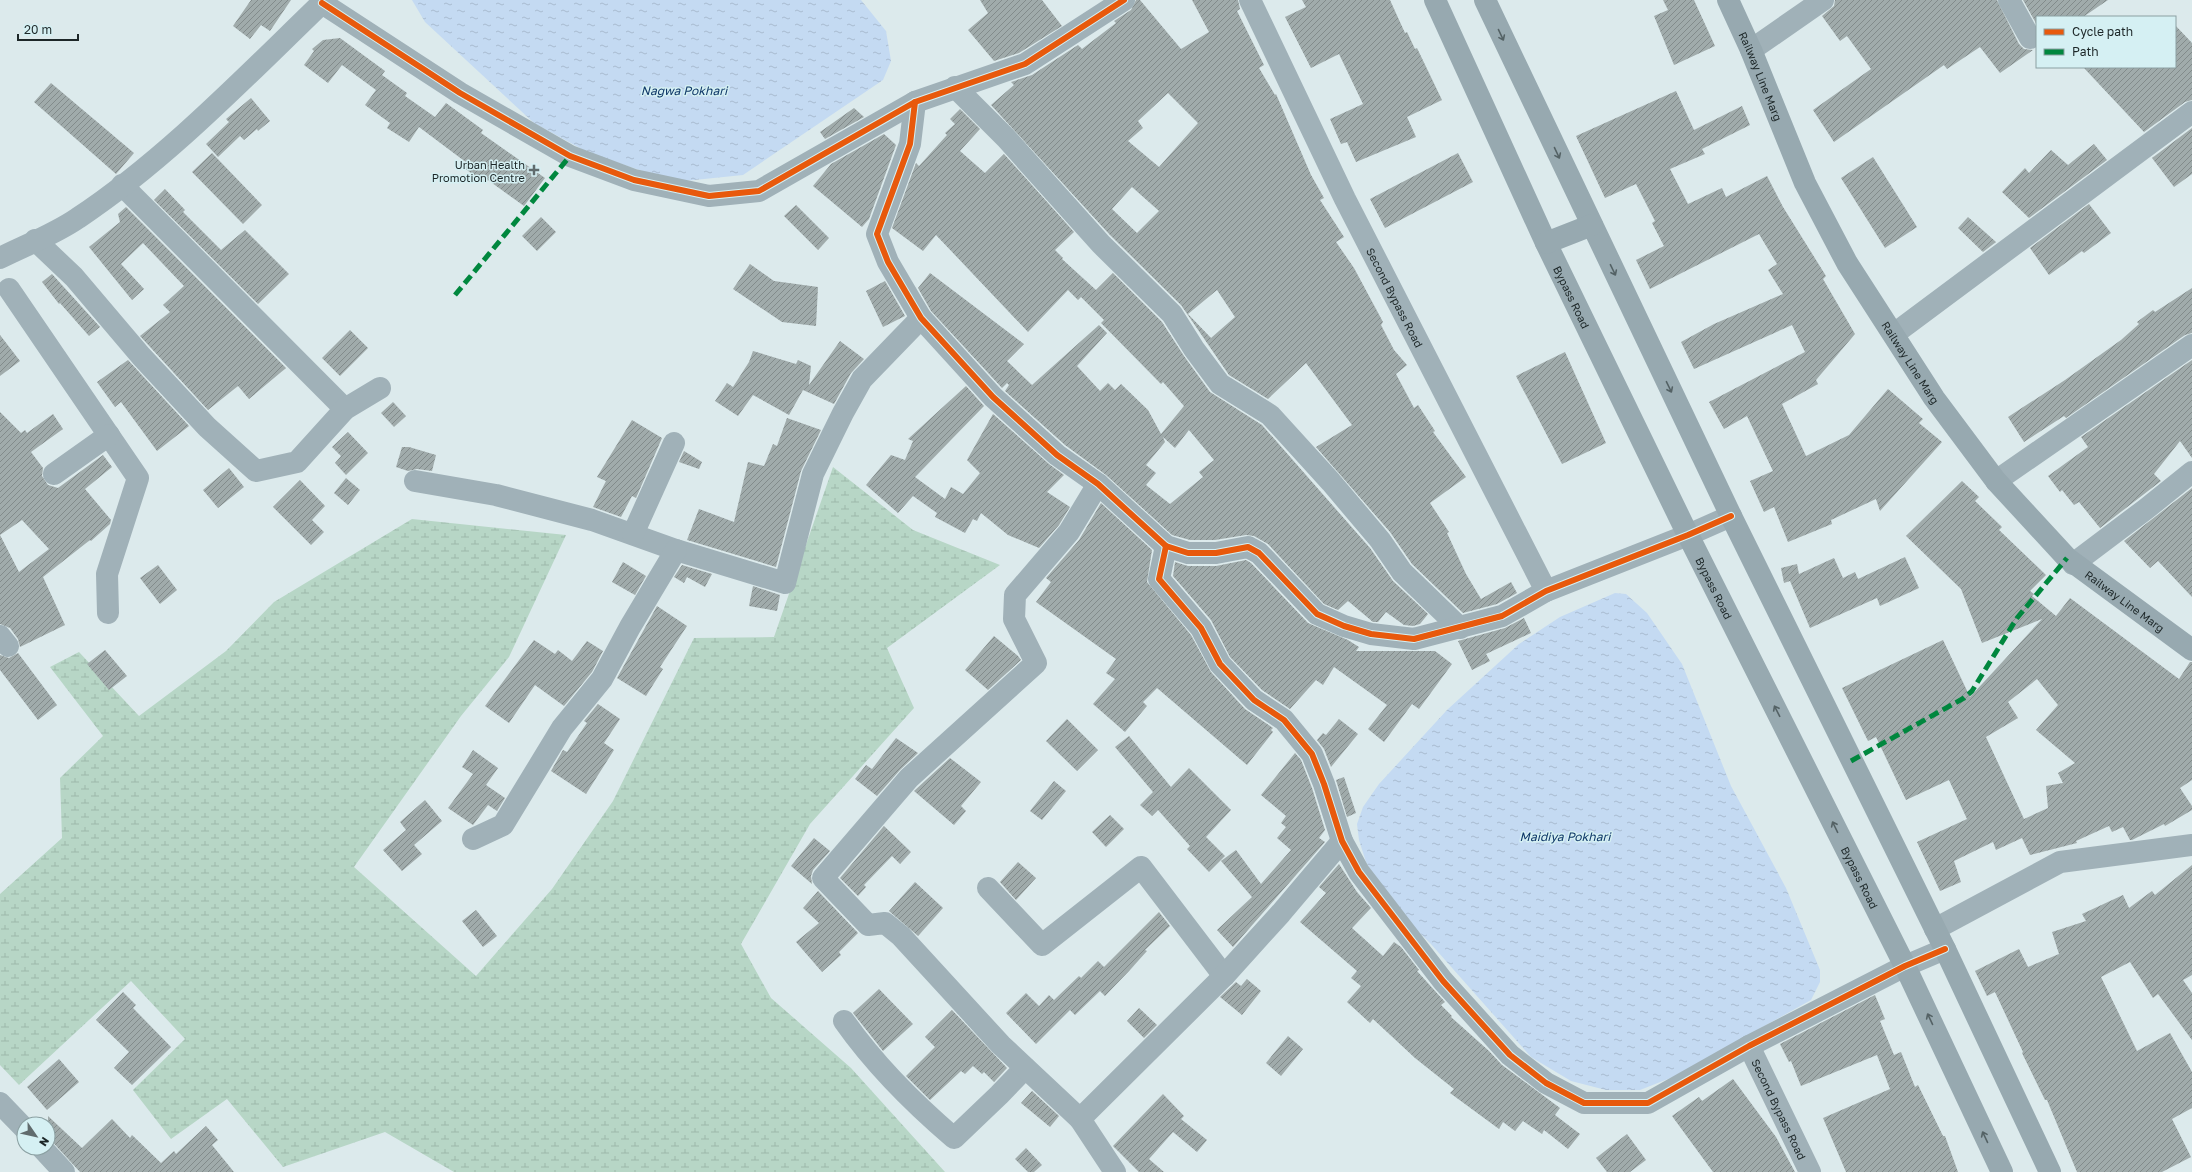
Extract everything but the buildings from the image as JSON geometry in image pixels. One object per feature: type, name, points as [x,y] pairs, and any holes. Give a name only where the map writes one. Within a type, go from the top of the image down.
[{"type":"main road","name":"Bypass Road","points":[[1435,0],[1546,243],[1688,535],[1905,966],[2002,1172]]},
{"type":"main road","points":[[1485,0],[1731,516],[1935,928],[2050,1172]]},
{"type":"main road","name":"Railway Line Marg","points":[[1728,0],[1751,50],[1805,184],[1847,263],[1934,398],[1996,481],[2073,564],[2192,650]]},
{"type":"main road","points":[[1546,243],[1592,225]]},
{"type":"street","points":[[0,258],[77,219],[141,171],[227,93],[323,1],[460,93],[570,156],[634,180],[709,196],[759,191],[915,102],[1025,64],[1124,0]]},
{"type":"street","name":"Second Bypass Road","points":[[1250,0],[1345,199],[1546,591]]},
{"type":"street","points":[[1751,50],[1824,0]]},
{"type":"street","points":[[2009,0],[2030,38]]},
{"type":"street","points":[[955,87],[1006,138],[1101,244],[1172,314],[1194,349],[1220,384],[1270,415],[1380,540],[1402,572],[1460,628]]},
{"type":"street","points":[[915,102],[910,144],[877,234],[888,262],[920,318],[993,397],[1057,454],[1098,484],[1166,546],[1188,553],[1209,553],[1248,547],[1259,553],[1317,614],[1344,626],[1371,634],[1414,639],[1502,616],[1546,591],[1688,535],[1731,516]]},
{"type":"street","points":[[1894,334],[2192,112]]},
{"type":"street","points":[[122,185],[345,410]]},
{"type":"street","points":[[35,240],[74,277],[141,356],[207,427],[256,471],[297,462],[345,410],[380,388]]},
{"type":"street","points":[[0,269],[5,294],[109,435],[138,478],[107,574],[108,613]]},
{"type":"street","points":[[415,481],[496,495],[592,520],[676,550],[785,583],[814,474],[843,413],[862,379],[920,318]]},
{"type":"street","points":[[1996,481],[2192,344]]},
{"type":"street","points":[[54,474],[109,435]]},
{"type":"street","points":[[633,534],[674,443]]},
{"type":"street","points":[[2073,564],[2192,472]]},
{"type":"street","points":[[1098,484],[1068,532],[1015,595],[1014,619],[1036,664],[909,778],[823,878],[868,925],[884,922],[901,936],[1001,1045],[1080,1118],[1115,1172]]},
{"type":"street","points":[[1166,546],[1159,579],[1201,628],[1220,664],[1254,700],[1284,720],[1312,754],[1324,784],[1342,841],[1359,872],[1443,981],[1510,1055],[1546,1083],[1584,1103],[1648,1103],[1749,1046],[1905,966],[1945,949]]},
{"type":"street","points":[[473,839],[503,825],[562,728],[602,679],[630,627],[676,550]]},
{"type":"street","points":[[1080,1118],[1224,976],[1281,913],[1342,841]]},
{"type":"street","points":[[1935,928],[2060,862],[2192,845]]},
{"type":"street","points":[[988,888],[1042,945],[1141,867],[1224,976]]},
{"type":"street","points":[[844,1021],[859,1043],[914,1104],[954,1138],[1000,1096],[1025,1068]]},
{"type":"street","name":"Second Bypass Road","points":[[1749,1046],[1810,1172]]},
{"type":"street","points":[[3,1111],[16,1122]]},
{"type":"street","points":[[49,1156],[64,1172]]},
{"type":"green space","points":[[833,467],[913,530],[1000,565],[887,648],[914,708],[810,824],[741,944],[771,998],[851,1068],[945,1172],[454,1172],[385,1132],[283,1167],[227,1099],[171,1139],[133,1090],[185,1039],[131,981],[19,1085],[0,1065],[0,894],[62,838],[60,778],[103,736],[50,667],[79,652],[139,716],[226,651],[274,602],[412,519],[566,535],[509,657],[461,716],[354,867],[476,976],[552,889],[613,801],[694,638],[774,637]]},
{"type":"water","name":"Nagwa Pokhari","points":[[412,0],[861,0],[886,31],[891,61],[883,80],[743,175],[675,182],[589,153],[534,123],[425,22]]},
{"type":"water","name":"Maidiya Pokhari","points":[[1615,593],[1626,594],[1647,613],[1682,664],[1731,786],[1786,888],[1820,970],[1820,982],[1811,1000],[1673,1077],[1640,1090],[1606,1090],[1571,1081],[1531,1057],[1430,943],[1391,905],[1366,862],[1359,840],[1357,824],[1363,807],[1379,784],[1447,710],[1519,644],[1560,617]]},
{"type":"marked path","points":[[455,295],[570,156]]},
{"type":"marked path","points":[[1851,761],[1964,698],[1972,691],[2017,618],[2067,558]]},
{"type":"cycle path","points":[[322,3],[460,93],[570,156],[634,180],[709,196],[759,191],[915,102],[1025,64],[1124,0]]},
{"type":"cycle path","points":[[915,102],[910,144],[877,234],[888,262],[921,318],[993,397],[1057,455],[1098,484],[1166,546],[1188,553],[1216,553],[1248,547],[1259,553],[1317,614],[1344,626],[1371,634],[1414,639],[1502,616],[1546,591],[1688,535],[1731,516]]},
{"type":"cycle path","points":[[1166,546],[1159,579],[1201,628],[1220,664],[1254,700],[1284,720],[1312,754],[1324,784],[1342,841],[1359,872],[1443,981],[1510,1055],[1546,1083],[1584,1103],[1648,1103],[1749,1046],[1905,966],[1945,949]]},
{"type":"place","name":"Urban Health Promotion Centre","points":[[534,170]]}]
